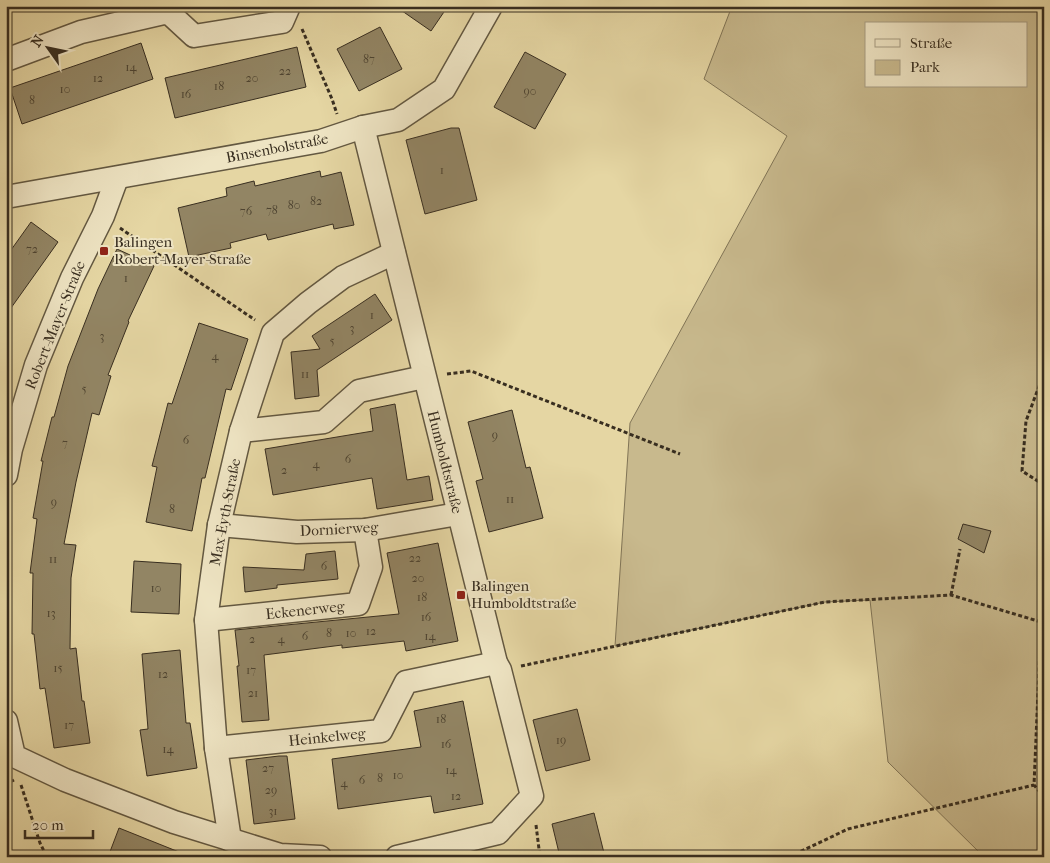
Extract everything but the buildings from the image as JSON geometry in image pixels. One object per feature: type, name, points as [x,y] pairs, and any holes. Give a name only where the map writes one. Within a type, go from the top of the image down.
[{"type":"street","name":"Binsenbolstraße","points":[[6,197],[321,141],[363,127],[398,120],[444,90],[491,6]]},
{"type":"street","points":[[6,60],[81,32],[168,12],[194,36],[282,22],[294,14]]},
{"type":"street","name":"Humboldtstraße","points":[[363,127],[458,514],[532,796],[498,833],[397,857]]},
{"type":"street","name":"Robert-Mayer-Straße","points":[[6,476],[11,449],[36,365],[72,278],[103,216],[117,178]]},
{"type":"street","points":[[273,333],[308,302],[343,277],[394,253]]},
{"type":"street","name":"Max-Eyth-Straße","points":[[230,840],[216,748],[206,620],[219,525],[242,431],[273,333]]},
{"type":"street","points":[[242,431],[324,422],[359,391],[424,377]]},
{"type":"street","name":"Dornierweg","points":[[219,525],[297,532],[365,530],[458,514]]},
{"type":"street","name":"Eckenerweg","points":[[206,620],[358,604],[371,567],[365,530]]},
{"type":"street","name":"Heinkelweg","points":[[216,748],[381,731],[406,682],[498,666]]},
{"type":"street","points":[[6,721],[14,756],[65,780],[174,822],[230,840],[280,854],[320,857]]},
{"type":"path","points":[[294,14],[332,99]]},
{"type":"path","points":[[103,216],[273,333]]},
{"type":"path","points":[[424,377],[471,371],[680,454]]},
{"type":"path","points":[[1044,373],[1026,421],[1022,471],[1044,485]]},
{"type":"path","points":[[952,595],[960,549]]},
{"type":"path","points":[[498,666],[825,602],[952,595],[1043,619],[1034,785],[1044,797]]},
{"type":"path","points":[[14,756],[19,778],[40,843],[48,857]]},
{"type":"path","points":[[788,857],[848,829],[1034,785]]},
{"type":"green space","points":[[732,6],[1044,6],[1044,857],[984,857],[888,762],[870,600],[825,602],[615,646],[630,423],[787,136],[704,79]]},
{"type":"place","name":"Balingen Robert-Mayer-Straße","points":[[104,251]]},
{"type":"place","name":"Balingen Humboldtstraße","points":[[461,595]]}]
